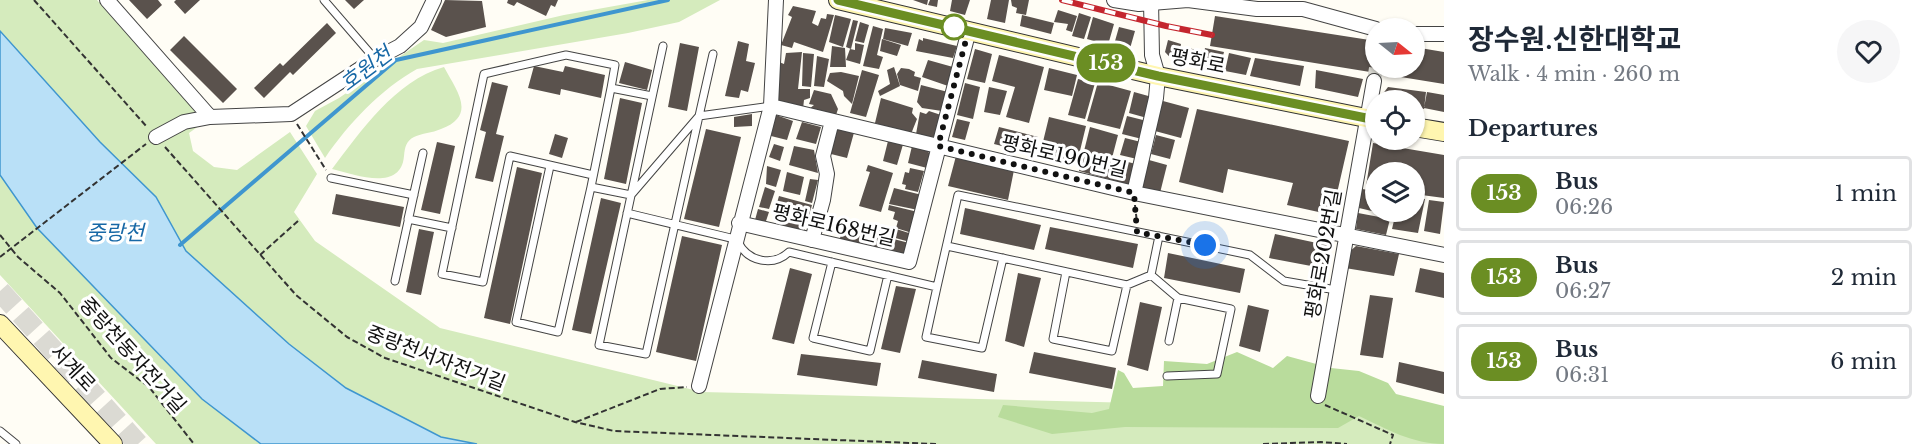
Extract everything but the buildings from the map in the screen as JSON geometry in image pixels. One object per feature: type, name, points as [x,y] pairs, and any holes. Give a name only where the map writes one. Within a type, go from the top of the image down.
[{"type":"main road","name":"평화로","points":[[838,0],[1158,76],[1365,118]]},
{"type":"main road","points":[[1425,129],[1444,132]]},
{"type":"main road","name":"서계로","points":[[0,324],[113,444]]},
{"type":"street","points":[[107,0],[210,117]]},
{"type":"street","points":[[153,139],[184,122],[210,117],[294,119],[375,58],[400,46],[421,27],[434,0]]},
{"type":"street","name":"평화로168번길","points":[[776,0],[771,106],[736,233],[812,240],[909,262],[969,30]]},
{"type":"street","points":[[1114,0],[1151,2],[1188,0],[1257,9],[1304,9],[1365,26]]},
{"type":"street","name":"평화로190번길","points":[[771,106],[1134,193],[1156,99],[1158,76],[1152,55],[1151,2]]},
{"type":"street","points":[[1425,34],[1444,34]]},
{"type":"street","name":"평화로202번길","points":[[1373,90],[1374,81]]},
{"type":"street","points":[[812,240],[824,200],[827,174],[824,156],[832,121]]},
{"type":"street","name":"평화로202번길","points":[[1318,396],[1345,236],[1365,146]]},
{"type":"street","points":[[1134,193],[1444,255]]},
{"type":"street","points":[[699,386],[736,233]]},
{"type":"lane","points":[[324,0],[375,58]]},
{"type":"lane","points":[[663,46],[599,345],[646,354],[713,54]]},
{"type":"lane","points":[[550,166],[516,322],[558,332],[591,187],[615,65],[566,55],[484,74],[442,274],[483,282],[510,156],[593,175]]},
{"type":"lane","points":[[611,88],[652,96]]},
{"type":"lane","points":[[631,195],[699,116],[771,106]]},
{"type":"lane","points":[[395,281],[414,195],[423,153],[408,219],[452,228]]},
{"type":"lane","points":[[331,178],[414,195]]},
{"type":"lane","points":[[591,187],[631,195]]},
{"type":"lane","points":[[1003,258],[982,348],[926,337],[958,195],[1250,255],[1284,281],[1336,291]]},
{"type":"lane","points":[[627,213],[674,225],[736,233],[745,252],[756,259],[774,261],[789,252],[937,286]]},
{"type":"lane","points":[[1151,275],[1160,236]]},
{"type":"lane","points":[[947,246],[1127,285],[1151,275]]},
{"type":"lane","points":[[832,262],[813,338],[870,351],[888,275]]},
{"type":"lane","points":[[1066,272],[1053,339],[1112,351],[1127,285]]},
{"type":"lane","points":[[1151,275],[1178,298],[1231,309],[1216,374],[1167,376]]},
{"type":"lane","points":[[1169,341],[1178,298]]},
{"type":"lane","points":[[0,431],[16,444]]},
{"type":"path","name":"중랑천서자전거길","points":[[34,0],[153,139],[317,315],[370,351],[575,422],[628,433],[936,444]]},
{"type":"path","points":[[294,119],[331,178]]},
{"type":"path","points":[[0,257],[153,139]]},
{"type":"path","points":[[1134,193],[1137,232]]},
{"type":"path","points":[[260,255],[298,221]]},
{"type":"path","name":"중랑천동자전거길","points":[[0,235],[10,249],[60,293],[111,358],[149,387],[194,444]]},
{"type":"path","points":[[575,422],[660,389],[699,386]]},
{"type":"path","points":[[1318,396],[1323,404],[1393,435],[1390,444]]},
{"type":"path","points":[[756,438],[756,444]]},
{"type":"path","points":[[1263,444],[1347,444]]},
{"type":"green space","points":[[0,0],[97,0],[194,110],[203,123],[189,133],[193,151],[214,167],[237,170],[290,132],[317,174],[294,212],[315,241],[440,328],[702,392],[1218,405],[1338,398],[1444,444],[156,444],[0,275]]},
{"type":"green space","points":[[648,0],[720,0],[679,22],[628,33],[417,69],[366,108],[325,158],[306,126],[315,111],[339,98],[424,40],[443,43],[564,15]]},
{"type":"green space","points":[[444,67],[461,101],[459,117],[438,130],[409,140],[401,167],[395,174],[386,178],[365,177],[332,169],[367,124],[395,95],[426,74]]},
{"type":"green space","points":[[1237,352],[1273,368],[1287,356],[1331,368],[1359,371],[1388,383],[1396,394],[1444,406],[1444,444],[1410,439],[1359,416],[1338,428],[1125,427],[1052,434],[998,417],[1003,405],[1092,413],[1109,409],[1118,370],[1124,373],[1133,388],[1163,386],[1164,361],[1207,364]]},
{"type":"water","name":"중랑천","points":[[0,31],[100,142],[156,197],[186,251],[289,344],[346,388],[441,437],[477,444],[261,444],[202,399],[37,228],[0,175]]},
{"type":"waterway","name":"호원천","points":[[180,245],[396,60],[668,0]]},
{"type":"tunnel","points":[[0,291],[138,444]]},
{"type":"railway","points":[[1062,0],[1212,35]]},
{"type":"bus line","name":"153","points":[[838,0],[1158,76],[1365,118]]},
{"type":"route","points":[[954,27],[966,40],[938,146],[1134,193],[1137,232],[1205,245]]}]
